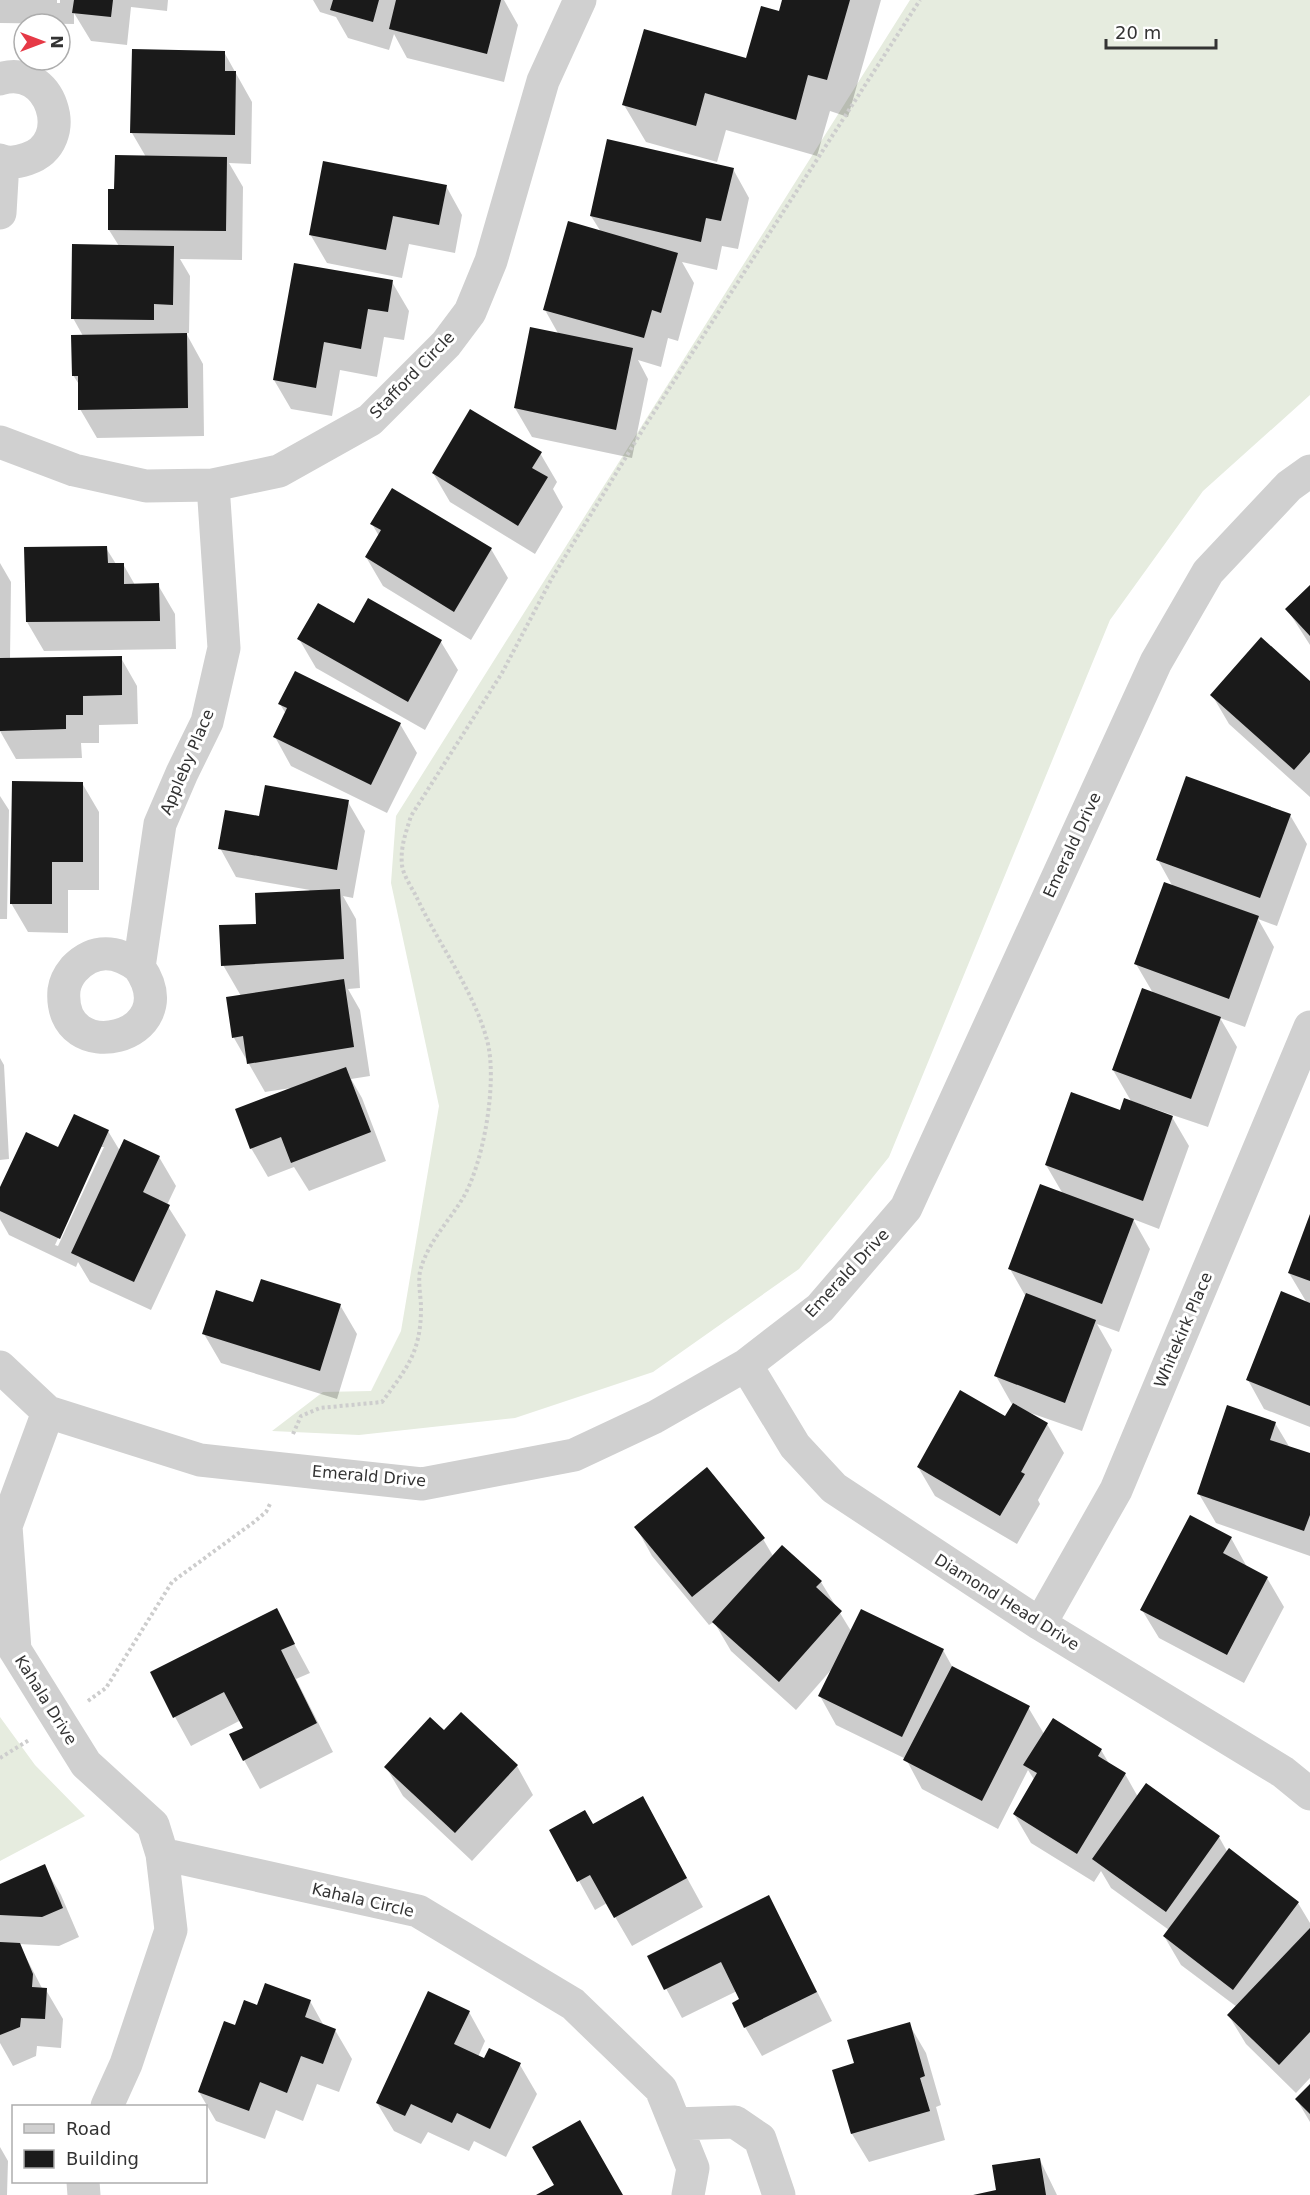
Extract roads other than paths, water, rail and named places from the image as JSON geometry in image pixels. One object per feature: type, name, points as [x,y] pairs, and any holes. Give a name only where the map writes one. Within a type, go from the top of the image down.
[{"type":"street","name":"Stafford Circle","points":[[0,442],[74,470],[146,486],[213,485],[279,471],[370,420],[446,344],[470,312],[491,261],[543,81],[580,0]]},
{"type":"street","points":[[0,79],[15,77],[29,80],[42,88],[51,100],[55,118],[50,139],[35,156],[18,162],[2,161],[0,213]]},
{"type":"street","name":"Emerald Drive","points":[[0,1367],[48,1412],[200,1460],[422,1484],[574,1455],[655,1417],[746,1365],[820,1308],[906,1208],[1156,662],[1208,572],[1289,486],[1310,471]]},
{"type":"street","name":"Appleby Place","points":[[139,967],[160,824],[207,722],[224,648],[213,485]]},
{"type":"street","name":"Whitekirk Place","points":[[1040,1624],[1116,1490],[1310,1027]]},
{"type":"street","name":"Diamond Head Drive","points":[[746,1365],[795,1446],[834,1488],[1040,1624],[1283,1772],[1310,1794]]},
{"type":"street","name":"Kahala Drive","points":[[48,1412],[6,1526],[15,1650],[86,1764],[153,1825],[162,1854]]},
{"type":"street","points":[[107,2105],[126,2064],[171,1930],[162,1854]]},
{"type":"street","name":"Kahala Circle","points":[[162,1854],[418,1911],[573,2004],[661,2089],[693,2168],[688,2195]]},
{"type":"street","points":[[675,2124],[735,2122],[760,2139],[779,2195]]}]
